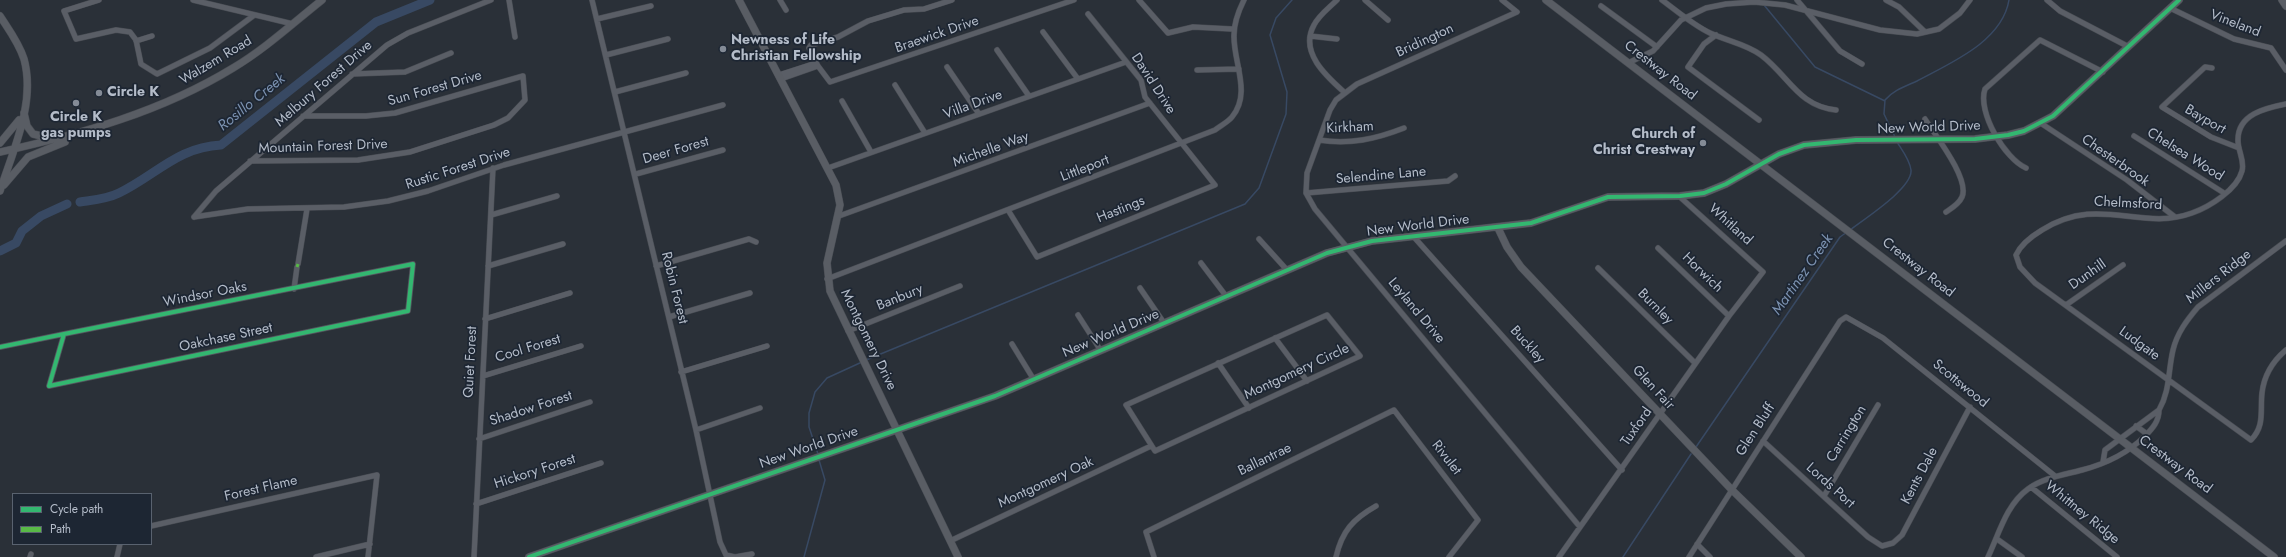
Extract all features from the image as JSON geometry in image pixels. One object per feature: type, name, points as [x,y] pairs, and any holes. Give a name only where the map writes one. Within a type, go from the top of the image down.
[{"type":"main road","name":"Walzem Road","points":[[0,152],[62,139],[90,131],[138,115],[194,90],[252,55],[322,0]]},
{"type":"main road","name":"Montgomery Drive","points":[[739,0],[836,185],[840,205],[839,216],[828,252],[827,279],[835,304],[958,557]]},
{"type":"main road","name":"Crestway Road","points":[[1546,0],[2274,557]]},
{"type":"main road","name":"New World Drive","points":[[529,557],[995,396],[1287,270],[1347,247],[1372,241],[1498,228],[1540,221],[1587,202],[1607,197],[1628,195],[1680,197],[1714,190],[1760,164],[1789,150],[1806,144],[1999,136],[2021,133],[2042,124],[2053,116],[2179,0]]},
{"type":"main road","points":[[2282,0],[2286,6]]},
{"type":"main road","points":[[0,16],[15,36],[27,68],[28,92],[24,113],[0,187]]},
{"type":"main road","points":[[24,113],[30,132],[33,136],[62,139]]},
{"type":"main road","points":[[0,143],[6,138],[24,113]]},
{"type":"main road","points":[[0,187],[28,157],[90,131]]},
{"type":"main road","name":"Glen Fair","points":[[1498,228],[1507,247],[1520,267],[1732,490],[1801,557]]},
{"type":"street","points":[[99,0],[64,10],[74,41],[120,29],[128,31],[135,37],[141,64],[157,74],[210,48],[253,16]]},
{"type":"street","points":[[193,0],[253,16],[293,24]]},
{"type":"street","name":"Melbury Forest Drive","points":[[194,217],[216,191],[379,51],[400,37],[491,0]]},
{"type":"street","points":[[508,0],[515,37]]},
{"type":"street","name":"Robin Forest","points":[[592,0],[636,174],[656,266],[696,430],[720,542],[726,555],[735,557],[752,554]]},
{"type":"street","points":[[780,0],[786,10]]},
{"type":"street","points":[[780,77],[817,64],[810,48],[811,45],[838,37],[868,21],[904,10],[924,9],[952,0]]},
{"type":"street","name":"Braewick Drive","points":[[817,64],[827,81],[833,81],[1074,0]]},
{"type":"street","points":[[1139,0],[1168,33],[1193,27],[1232,29]]},
{"type":"street","name":"Littleport","points":[[827,279],[1220,128],[1236,113],[1242,95],[1232,40],[1232,29],[1239,7],[1244,0]]},
{"type":"street","points":[[1306,193],[1307,173],[1330,110],[1336,100],[1344,92],[1325,75],[1316,62],[1310,36],[1314,24],[1337,0]]},
{"type":"street","points":[[1365,0],[1388,20]]},
{"type":"street","name":"Bridington","points":[[1344,92],[1357,84],[1517,12],[1502,0]]},
{"type":"street","points":[[1662,0],[1686,18],[1716,35],[1761,55],[1771,64],[1788,85],[1805,99],[1824,109],[1836,110]]},
{"type":"street","points":[[1797,0],[1840,50],[1862,64]]},
{"type":"street","points":[[1886,0],[1899,7],[1925,32]]},
{"type":"street","points":[[1628,63],[1657,47],[1675,25],[1686,18],[1706,8],[1725,2],[1768,3],[1804,9],[1880,30],[1906,34],[1939,29],[1949,23],[1967,6],[1970,0]]},
{"type":"street","points":[[2047,0],[2060,11],[2129,47]]},
{"type":"street","points":[[597,19],[651,6]]},
{"type":"street","points":[[1601,6],[1657,47]]},
{"type":"street","name":"Vineland","points":[[2170,8],[2234,39],[2271,48],[2286,70]]},
{"type":"street","name":"David Drive","points":[[1088,14],[1141,80],[1145,97],[1214,185]]},
{"type":"street","points":[[1043,32],[1078,79]]},
{"type":"street","points":[[1716,35],[1704,44],[1688,67],[1759,120]]},
{"type":"street","points":[[136,41],[152,36]]},
{"type":"street","points":[[1310,36],[1337,39]]},
{"type":"street","points":[[606,55],[668,39]]},
{"type":"street","points":[[2026,168],[2017,164],[1982,108],[1981,99],[1983,92],[2040,40],[2102,72]]},
{"type":"street","points":[[997,50],[1029,96]]},
{"type":"street","points":[[352,74],[405,72],[451,54]]},
{"type":"street","name":"Villa Drive","points":[[828,168],[1126,62]]},
{"type":"street","points":[[947,67],[979,114]]},
{"type":"street","name":"Bayport","points":[[2212,68],[2205,67],[2162,107],[2216,140],[2239,148]]},
{"type":"street","points":[[1197,70],[1238,68]]},
{"type":"street","points":[[615,92],[686,73]]},
{"type":"street","name":"Sun Forest Drive","points":[[303,116],[366,116],[395,113],[523,76]]},
{"type":"street","name":"Mountain Forest Drive","points":[[250,161],[358,160],[410,152],[494,125],[508,118],[525,100],[523,76]]},
{"type":"street","points":[[895,85],[925,133]]},
{"type":"street","points":[[842,101],[871,152]]},
{"type":"street","name":"Michelle Way","points":[[839,216],[1150,103]]},
{"type":"street","name":"Chelmsford","points":[[2018,262],[2017,251],[2021,245],[2052,224],[2068,216],[2099,213],[2147,218],[2175,217],[2200,210],[2236,183],[2242,172],[2242,159],[2239,148],[2240,132],[2256,112],[2286,104]]},
{"type":"street","name":"Rustic Forest Drive","points":[[194,217],[248,209],[307,209],[363,206],[405,198],[493,168],[723,105]]},
{"type":"street","points":[[1925,119],[1960,176],[1964,188],[1960,201],[1946,212]]},
{"type":"street","name":"Chesterbrook","points":[[2042,124],[2127,180],[2175,217]]},
{"type":"street","name":"Kirkham","points":[[1319,140],[1332,142],[1373,140],[1404,128]]},
{"type":"street","name":"Chelsea Wood","points":[[2134,136],[2224,193]]},
{"type":"street","name":"Deer Forest","points":[[636,174],[723,150]]},
{"type":"street","name":"Quiet Forest","points":[[474,557],[493,168]]},
{"type":"street","name":"Selendine Lane","points":[[1306,193],[1448,181],[1455,176]]},
{"type":"street","name":"Hastings","points":[[1008,210],[1037,257],[1214,185]]},
{"type":"street","name":"Leyland Drive","points":[[1306,193],[1315,209],[1580,527]]},
{"type":"street","points":[[491,215],[557,196]]},
{"type":"street","name":"Whitland","points":[[1680,197],[1763,272]]},
{"type":"street","points":[[294,289],[307,209]]},
{"type":"street","name":"Buckley","points":[[1413,236],[1622,470]]},
{"type":"street","points":[[656,266],[749,239],[756,242]]},
{"type":"street","points":[[1259,239],[1287,270]]},
{"type":"street","name":"Millers Ridge","points":[[1988,557],[2016,501],[2032,487],[2055,476],[2093,467],[2118,457],[2147,434],[2160,417],[2159,410],[2170,381],[2174,348],[2188,318],[2198,307],[2286,241]]},
{"type":"street","points":[[488,266],[563,244]]},
{"type":"street","name":"Horwich","points":[[1658,248],[1729,316]]},
{"type":"street","name":"Ludgate","points":[[2018,262],[2029,278],[2251,440],[2261,428],[2262,393],[2264,382],[2276,359],[2286,350]]},
{"type":"street","points":[[1201,263],[1226,296]]},
{"type":"street","name":"Windsor Oaks","points":[[0,347],[413,264],[408,311]]},
{"type":"street","name":"Dunhill","points":[[2066,305],[2123,265]]},
{"type":"street","name":"Burnley","points":[[1598,268],[1695,363]]},
{"type":"street","name":"Tuxford","points":[[1559,557],[1622,470],[1695,363],[1763,272]]},
{"type":"street","name":"Banbury","points":[[848,331],[960,286]]},
{"type":"street","points":[[1140,288],[1164,323]]},
{"type":"street","points":[[485,319],[570,293]]},
{"type":"street","points":[[669,318],[750,293]]},
{"type":"street","name":"Oakchase Street","points":[[64,334],[49,386],[408,311]]},
{"type":"street","points":[[1078,315],[1101,350]]},
{"type":"street","name":"Montgomery Circle","points":[[1327,315],[1360,356],[1155,451],[1126,405],[1275,338],[1327,315]]},
{"type":"street","name":"Scottswood","points":[[1846,317],[1884,338],[2055,476]]},
{"type":"street","name":"Glen Bluff","points":[[1689,557],[1840,321],[1846,317]]},
{"type":"street","points":[[1275,338],[1307,381]]},
{"type":"street","points":[[1012,344],[1034,380]]},
{"type":"street","name":"Cool Forest","points":[[483,376],[581,346]]},
{"type":"street","points":[[681,372],[767,346]]},
{"type":"street","points":[[1218,364],[1249,408]]},
{"type":"street","name":"Shadow Forest","points":[[480,439],[590,402]]},
{"type":"street","name":"Carrington","points":[[1824,496],[1878,405]]},
{"type":"street","name":"Kents Dale","points":[[1882,546],[1893,543],[1902,535],[1970,407]]},
{"type":"street","points":[[696,430],[760,408]]},
{"type":"street","name":"Rivulet","points":[[1394,410],[1478,520],[1449,557]]},
{"type":"street","name":"Ballantrae","points":[[1154,557],[1146,532],[1394,410]]},
{"type":"street","points":[[2103,462],[2105,450],[2159,410]]},
{"type":"street","points":[[2136,426],[2147,434]]},
{"type":"street","name":"Lords Port","points":[[1763,441],[1868,537],[1882,546]]},
{"type":"street","name":"Montgomery Oak","points":[[950,541],[1152,446]]},
{"type":"street","name":"Hickory Forest","points":[[476,504],[601,463]]},
{"type":"street","name":"Forest Flame","points":[[152,526],[377,475],[370,544]]},
{"type":"street","name":"Whittney Ridge","points":[[2032,487],[2117,557]]},
{"type":"street","points":[[1336,557],[1340,538],[1348,525],[1360,515],[1376,506]]},
{"type":"street","points":[[1997,539],[2022,557]]},
{"type":"street","points":[[316,557],[370,544],[368,557]]},
{"type":"street","points":[[1697,544],[1710,557]]},
{"type":"street","points":[[117,557],[120,545]]},
{"type":"waterway","name":"Rosillo Creek","points":[[80,202],[110,197],[132,186],[180,156],[206,147],[221,145],[376,22],[430,0]]},
{"type":"waterway","points":[[866,360],[1245,204],[1259,188],[1286,114],[1287,92],[1270,35],[1276,18],[1292,0]]},
{"type":"waterway","name":"Martinez Creek","points":[[1885,101],[1896,91],[1944,67],[1973,50],[1996,28],[2004,15],[2009,0]]},
{"type":"waterway","points":[[1764,5],[1815,67],[1885,101]]},
{"type":"waterway","name":"Martinez Creek","points":[[1885,101],[1884,114],[1895,137]]},
{"type":"waterway","name":"Martinez Creek","points":[[1850,230],[1886,203],[1896,194],[1910,177],[1911,170],[1909,163],[1906,155],[1897,142]]},
{"type":"waterway","name":"Rosillo Creek","points":[[0,251],[16,243],[22,231],[41,216],[67,204]]},
{"type":"waterway","name":"Martinez Creek","points":[[1696,447],[1840,237],[1847,232]]},
{"type":"waterway","points":[[818,454],[809,427],[809,413],[815,392],[827,378],[862,362]]},
{"type":"waterway","name":"Martinez Creek","points":[[1623,557],[1691,454]]},
{"type":"waterway","points":[[804,557],[825,480],[819,460]]},
{"type":"cycle path","points":[[529,557],[995,396],[1327,253],[1372,241],[1531,223],[1588,202],[1608,197],[1632,195],[1680,196],[1704,193],[1737,179],[1768,160],[1790,149],[1820,142],[1837,140],[1975,139],[1992,138],[2024,131],[2039,125],[2053,116],[2179,0]]},
{"type":"cycle path","points":[[0,347],[413,264],[408,311],[49,386],[64,334]]},
{"type":"place","name":"Newness of Life Christian Fellowship","points":[[723,49]]},
{"type":"place","name":"Circle K","points":[[99,93]]},
{"type":"place","name":"Circle K gas pumps","points":[[76,103]]},
{"type":"place","name":"Church of Christ Crestway","points":[[1703,143]]}]
